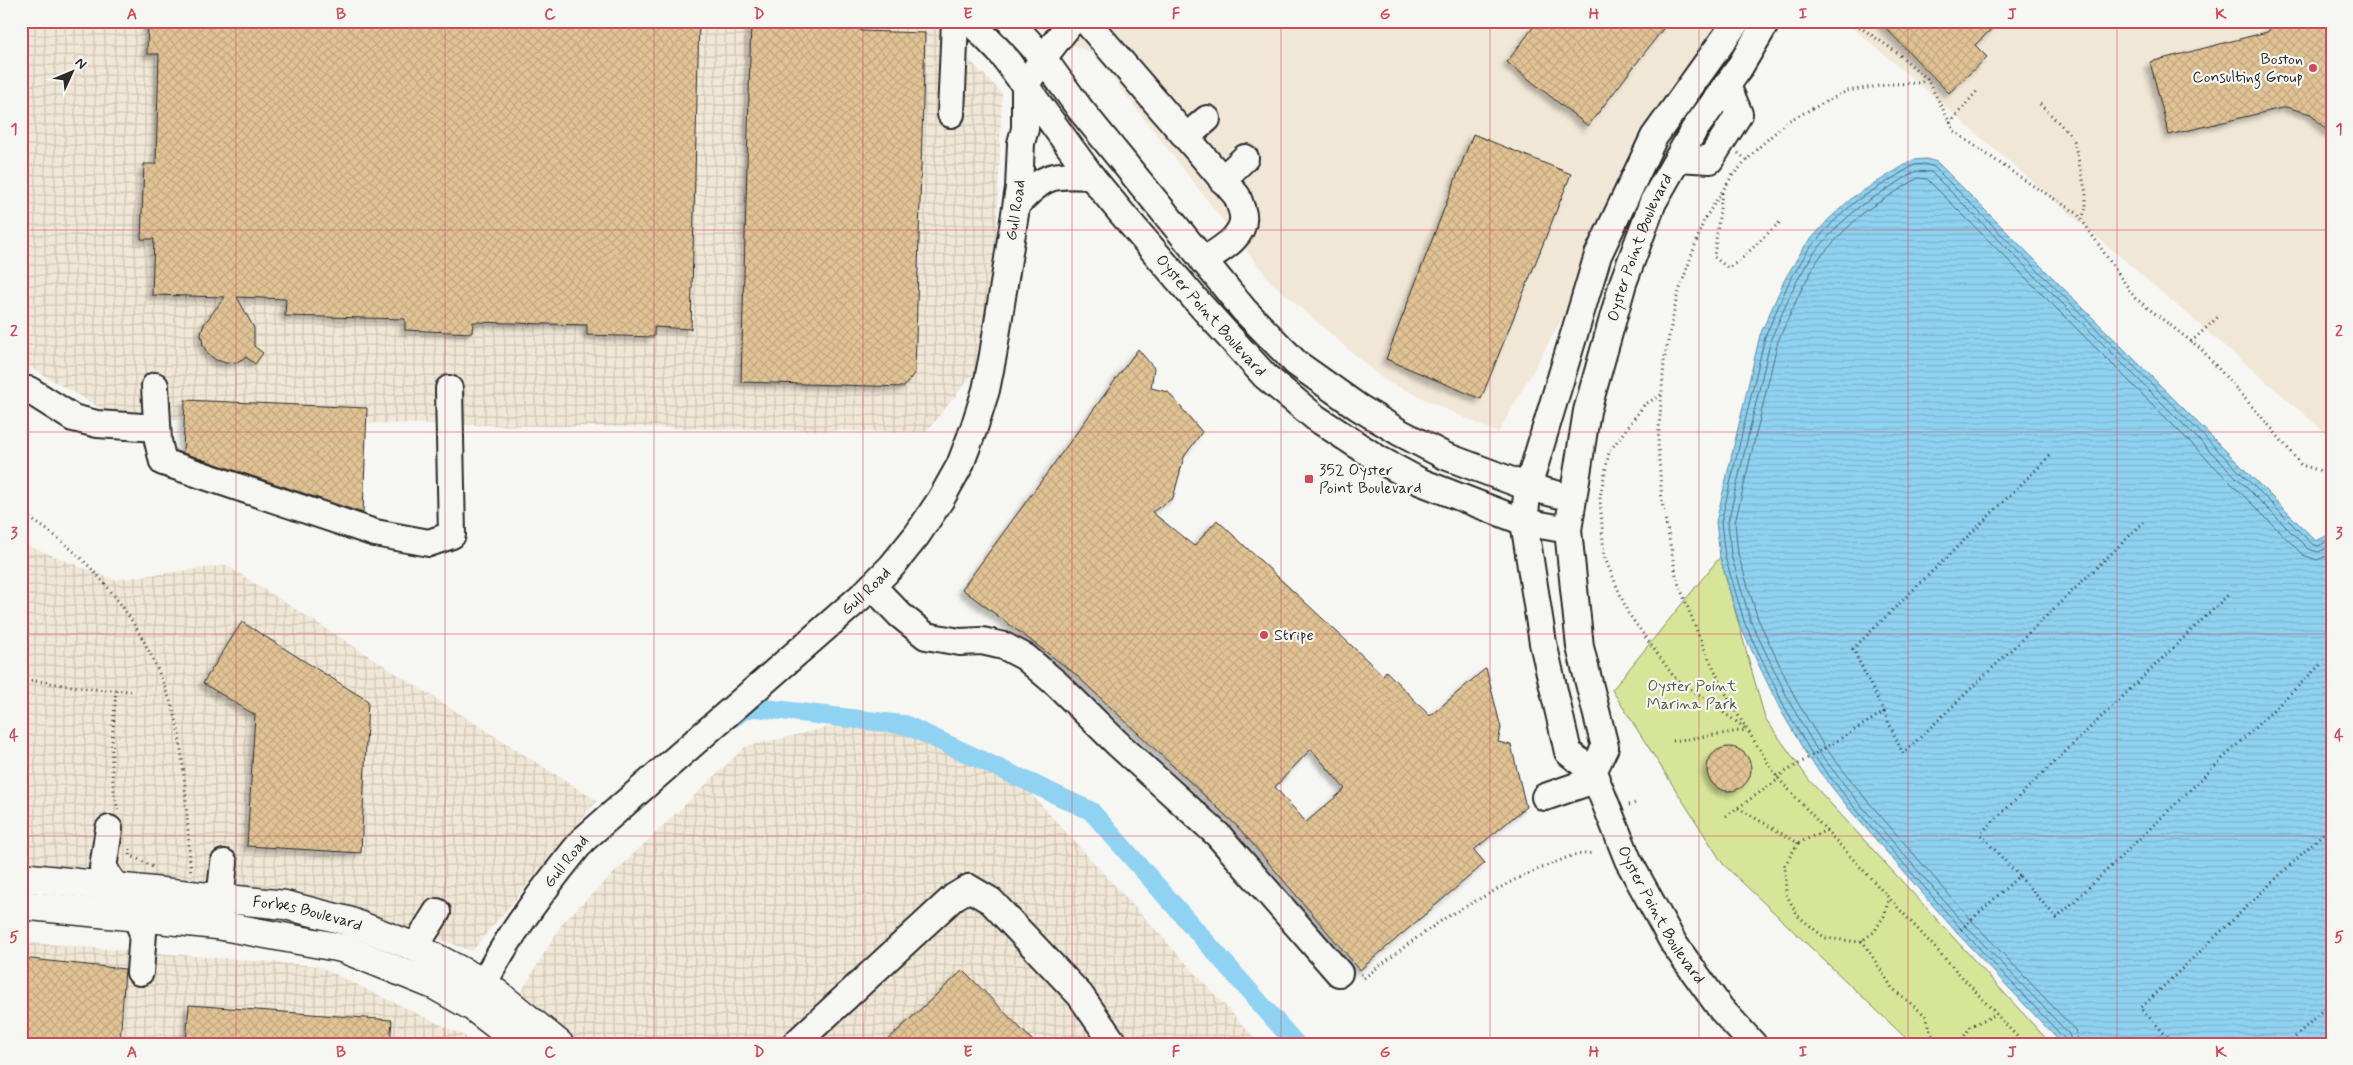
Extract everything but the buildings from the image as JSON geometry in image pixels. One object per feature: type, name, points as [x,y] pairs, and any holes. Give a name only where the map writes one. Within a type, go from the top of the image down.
[{"type":"main road","name":"Forbes Boulevard","points":[[21,877],[350,913],[415,947],[478,995],[559,1044]]},
{"type":"main road","name":"Forbes Boulevard","points":[[21,905],[217,925],[342,948],[434,985],[478,995],[521,1044]]},
{"type":"street","points":[[951,114],[955,21]]},
{"type":"street","name":"Oyster Point Boulevard","points":[[970,21],[1002,54],[1091,176],[1241,351],[1265,376],[1316,418],[1380,460],[1421,482],[1524,522],[1568,530]]},
{"type":"street","name":"Oyster Point Boulevard","points":[[1010,21],[1043,58],[1080,109],[1203,261],[1244,310],[1296,363],[1358,407],[1399,432],[1445,456],[1528,488],[1572,498]]},
{"type":"street","points":[[1025,86],[1043,58],[1072,21]]},
{"type":"street","points":[[1086,21],[1237,196],[1244,216],[1241,230],[1226,245],[1203,261]]},
{"type":"street","name":"Oyster Point Boulevard","points":[[1737,21],[1654,137],[1598,255],[1528,488],[1524,522],[1544,643],[1568,752],[1595,776],[1628,860],[1674,944],[1721,1009],[1753,1044]]},
{"type":"street","name":"Oyster Point Boulevard","points":[[1595,776],[1605,747],[1580,647],[1568,530],[1586,411],[1623,283],[1653,202],[1694,130],[1727,85],[1767,21]]},
{"type":"street","name":"Gull Road","points":[[478,995],[548,883],[583,840],[872,586],[892,566],[917,535],[941,499],[960,465],[986,390],[1017,204],[1021,143],[1025,129],[1025,86]]},
{"type":"street","points":[[1186,137],[1207,119]]},
{"type":"street","points":[[1222,180],[1245,158]]},
{"type":"street","points":[[1017,204],[1032,188],[1051,176],[1066,174],[1091,176]]},
{"type":"street","points":[[1634,180],[1659,192]]},
{"type":"street","points":[[155,386],[158,441],[163,462],[375,533],[429,543],[452,534],[449,389]]},
{"type":"street","points":[[29,390],[73,418],[97,424],[157,428]]},
{"type":"street","points":[[872,586],[900,615],[926,636],[960,642],[982,641],[1004,646],[1025,657],[1058,685],[1119,745],[1218,835],[1339,973]]},
{"type":"street","points":[[1545,797],[1595,776]]},
{"type":"street","points":[[114,822],[103,868],[136,917],[143,934],[140,972]]},
{"type":"street","points":[[217,925],[224,864]]},
{"type":"street","points":[[795,1044],[954,897],[969,888],[991,901],[1080,995],[1114,1044]]},
{"type":"street","points":[[415,947],[438,912]]},
{"type":"street","points":[[342,948],[350,913]]},
{"type":"path","points":[[1851,21],[1894,51],[1927,79],[1955,132],[2024,180],[2077,213],[2135,298],[2201,349],[2301,465],[2332,474]]},
{"type":"path","points":[[1927,79],[1920,83],[1892,84],[1847,91],[1788,121],[1747,160],[1704,220],[1677,297],[1664,362],[1658,444],[1662,502],[1677,580],[1703,646],[1731,704],[1778,778],[2024,1044]]},
{"type":"path","points":[[1950,123],[1977,92]]},
{"type":"path","points":[[2040,104],[2067,131],[2074,141],[2086,193],[2086,208],[2082,220]]},
{"type":"path","points":[[1738,152],[1747,160]]},
{"type":"path","points":[[1722,193],[1714,257],[1728,268],[1739,261],[1780,222]]},
{"type":"path","points":[[2191,342],[2219,316]]},
{"type":"path","points":[[1662,395],[1644,405],[1609,452],[1600,498],[1604,556],[1628,612],[1674,677],[1747,730]]},
{"type":"path","points":[[2050,456],[1852,649],[1903,754],[2144,522]]},
{"type":"path","points":[[21,513],[60,538],[110,588],[133,622],[157,668],[178,728],[192,877],[186,876]]},
{"type":"path","points":[[2230,593],[1980,834],[2057,918],[2321,664]]},
{"type":"path","points":[[21,679],[131,691]]},
{"type":"path","points":[[114,822],[110,751],[116,690]]},
{"type":"path","points":[[1726,816],[1778,778],[1884,712]]},
{"type":"path","points":[[1673,741],[1747,730]]},
{"type":"path","points":[[1629,805],[1636,803]]},
{"type":"path","points":[[1738,808],[1798,843]]},
{"type":"path","points":[[2174,1044],[2141,1008],[2332,824]]},
{"type":"path","points":[[1827,830],[1798,843],[1785,865],[1786,894],[1798,916],[1825,938],[1862,940],[1874,932],[1884,916],[1889,898]]},
{"type":"path","points":[[130,846],[130,855],[159,870]]},
{"type":"path","points":[[1339,973],[1351,964],[1364,978],[1410,942],[1456,912],[1518,878],[1572,855],[1594,853]]},
{"type":"path","points":[[1957,933],[2019,876]]},
{"type":"path","points":[[1862,940],[1892,988],[1926,1016],[1935,1044]]},
{"type":"path","points":[[2288,1044],[2332,1002]]},
{"type":"path","points":[[1960,1044],[1971,1026],[1997,1014]]},
{"type":"shaded area","points":[[21,21],[931,21],[1002,93],[992,351],[926,432],[119,419],[21,362]]},
{"type":"shaded area","points":[[1028,21],[1729,21],[1498,433],[1384,380],[1270,281],[1095,55],[1033,26]]},
{"type":"shaded area","points":[[1845,21],[2332,21],[2332,438]]},
{"type":"shaded area","points":[[21,543],[114,580],[226,565],[597,801],[472,951],[332,901],[21,862]]},
{"type":"shaded area","points":[[888,713],[1009,770],[1260,1044],[490,1044],[563,922],[745,747]]},
{"type":"shaded area","points":[[21,942],[318,966],[481,1044],[21,1044]]},
{"type":"green space","name":"Oyster Point Marina Park","points":[[1720,557],[1765,718],[1809,780],[2051,1044],[1912,1044],[1723,864],[1612,690]]},
{"type":"water","points":[[1926,159],[1937,162],[2316,541],[2332,533],[2332,1044],[2062,1044],[1957,933],[1850,810],[1808,757],[1780,709],[1740,626],[1720,557],[1716,522],[1760,335],[1785,279],[1804,247],[1829,219],[1853,197],[1913,160]]},
{"type":"waterway","points":[[733,718],[753,707],[906,725],[1091,811],[1296,1044]]},
{"type":"place","name":"Boston Consulting Group","points":[[2313,68]]},
{"type":"place","name":"352 Oyster Point Boulevard","points":[[1309,479]]},
{"type":"place","name":"Stripe","points":[[1264,635]]}]
